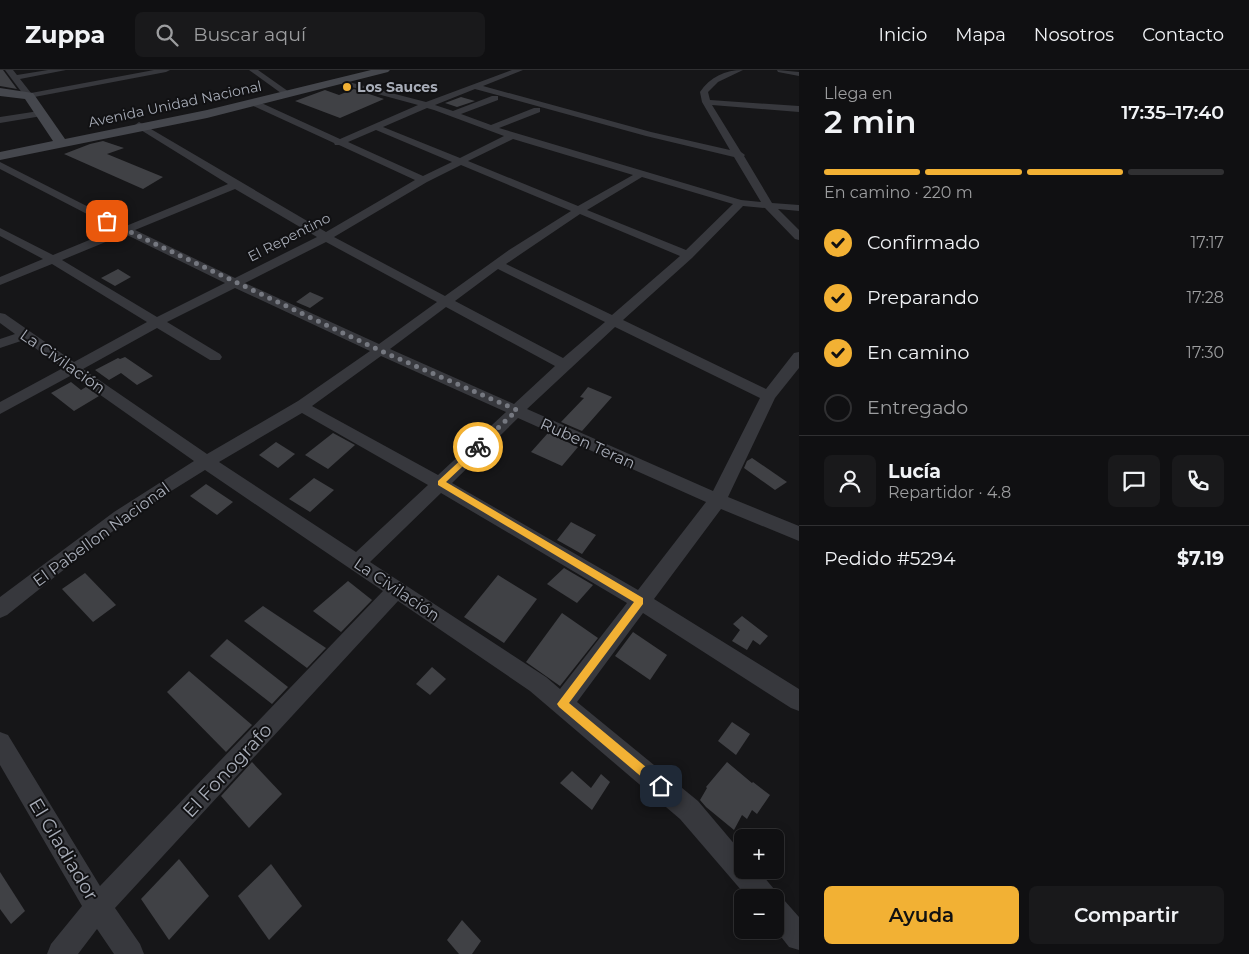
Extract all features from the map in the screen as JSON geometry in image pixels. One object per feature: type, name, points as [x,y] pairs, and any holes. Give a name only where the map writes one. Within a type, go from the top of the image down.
[{"type":"main road","name":"Avenida Unidad Nacional","points":[[0,152],[60,142],[254,103],[368,70]]},
{"type":"main road","name":"Avenida Unidad Nacional","points":[[141,126],[384,70]]},
{"type":"main road","points":[[0,92],[29,96],[60,142]]},
{"type":"main road","name":"Avenida Unidad Nacional","points":[[0,156],[60,142]]},
{"type":"street","points":[[9,70],[29,96],[134,73],[166,70]]},
{"type":"street","points":[[15,78],[62,70]]},
{"type":"street","points":[[253,70],[286,93]]},
{"type":"street","points":[[338,143],[426,105],[519,70]]},
{"type":"street","points":[[739,70],[721,77],[708,86],[704,92],[706,102],[769,206],[799,237]]},
{"type":"street","points":[[781,70],[799,74]]},
{"type":"street","points":[[340,81],[426,105],[512,136],[740,203],[799,208]]},
{"type":"street","points":[[476,87],[740,156]]},
{"type":"street","points":[[454,114],[495,98]]},
{"type":"street","points":[[706,102],[799,109]]},
{"type":"street","points":[[254,103],[422,180]]},
{"type":"street","points":[[492,128],[537,110]]},
{"type":"street","points":[[0,120],[40,114]]},
{"type":"street","points":[[141,126],[235,185],[326,237],[564,365]]},
{"type":"street","points":[[376,127],[580,209],[688,255]]},
{"type":"street","name":"El Repentino","points":[[0,409],[157,322],[326,237],[422,180],[512,136]]},
{"type":"street","name":"Ruben Teran","points":[[0,165],[125,230],[381,351],[517,410],[716,501],[799,534]]},
{"type":"street","name":"El Pabellon Nacional","points":[[0,609],[61,559],[112,522],[206,462],[301,406],[381,351],[497,264],[580,209],[641,174]]},
{"type":"street","points":[[0,281],[235,185]]},
{"type":"street","points":[[358,562],[564,365],[688,255],[740,203]]},
{"type":"street","points":[[0,231],[53,260],[216,357]]},
{"type":"street","points":[[497,264],[768,396]]},
{"type":"street","name":"La Civilación","points":[[0,316],[206,462],[538,684],[689,810],[757,889]]},
{"type":"street","points":[[0,344],[24,334]]},
{"type":"street","points":[[562,704],[716,501],[768,396],[799,356]]},
{"type":"street","points":[[301,406],[440,483],[640,601],[771,681],[799,701]]},
{"type":"street","name":"El Fonografo","points":[[61,954],[98,907],[397,589]]},
{"type":"street","name":"El Gladiador","points":[[0,743],[98,907],[130,954]]},
{"type":"street","points":[[784,920],[799,937]]},
{"type":"building","points":[[0,70],[3,70],[17,89],[0,86]]},
{"type":"building","points":[[354,89],[384,99],[340,118],[295,101],[325,90],[339,95]]},
{"type":"building","points":[[461,97],[475,101],[457,107],[445,103]]},
{"type":"building","points":[[103,141],[124,148],[107,154],[163,177],[143,189],[64,154]]},
{"type":"building","points":[[118,269],[131,277],[115,286],[101,278]]},
{"type":"building","points":[[310,292],[324,298],[310,308],[296,302]]},
{"type":"building","points":[[125,357],[153,376],[137,385],[121,373],[109,380],[95,370],[118,358]]},
{"type":"building","points":[[71,382],[81,390],[86,387],[99,396],[74,411],[51,393]]},
{"type":"building","points":[[588,387],[612,397],[582,431],[561,422],[584,398],[580,397]]},
{"type":"building","points":[[333,433],[355,445],[328,469],[305,455]]},
{"type":"building","points":[[548,433],[578,447],[562,466],[531,452]]},
{"type":"building","points":[[276,442],[295,454],[278,468],[259,455]]},
{"type":"building","points":[[752,458],[787,482],[775,490],[744,468],[747,461]]},
{"type":"building","points":[[314,478],[334,490],[310,512],[289,499]]},
{"type":"building","points":[[206,484],[233,502],[217,515],[190,496]]},
{"type":"building","points":[[571,522],[596,535],[582,554],[557,540]]},
{"type":"building","points":[[564,568],[593,585],[577,603],[547,584]]},
{"type":"building","points":[[85,573],[116,605],[93,622],[62,589]]},
{"type":"building","points":[[498,575],[537,599],[504,643],[464,617]]},
{"type":"building","points":[[348,581],[372,600],[341,632],[313,611]]},
{"type":"building","points":[[263,606],[326,648],[307,668],[244,621]]},
{"type":"building","points":[[562,613],[598,638],[560,686],[526,662]]},
{"type":"building","points":[[742,616],[768,636],[760,645],[753,640],[747,650],[732,641],[740,630],[733,624]]},
{"type":"building","points":[[633,632],[667,655],[650,680],[615,656]]},
{"type":"building","points":[[227,639],[288,687],[272,704],[210,656]]},
{"type":"building","points":[[432,667],[446,679],[430,695],[416,684]]},
{"type":"building","points":[[189,671],[252,725],[226,752],[167,692]]},
{"type":"building","points":[[732,722],[750,734],[736,755],[718,741]]},
{"type":"building","points":[[252,762],[282,794],[249,828],[221,796]]},
{"type":"building","points":[[727,762],[770,795],[757,814],[752,810],[747,819],[742,815],[734,830],[700,800],[706,787]]},
{"type":"building","points":[[572,771],[591,788],[601,774],[610,782],[592,810],[560,783]]},
{"type":"building","points":[[179,859],[209,896],[169,940],[141,899]]},
{"type":"building","points":[[271,864],[302,906],[269,940],[238,896]]},
{"type":"building","points":[[0,872],[25,911],[11,924],[0,909]]},
{"type":"building","points":[[462,920],[481,941],[472,954],[459,954],[447,940]]},
{"type":"way so far","points":[[107,221],[381,351],[517,410],[478,447]]},
{"type":"place","name":"Los Sauces","points":[[347,87]]},
{"type":"route","points":[[478,447],[440,483],[640,601],[562,704],[661,786]]}]
